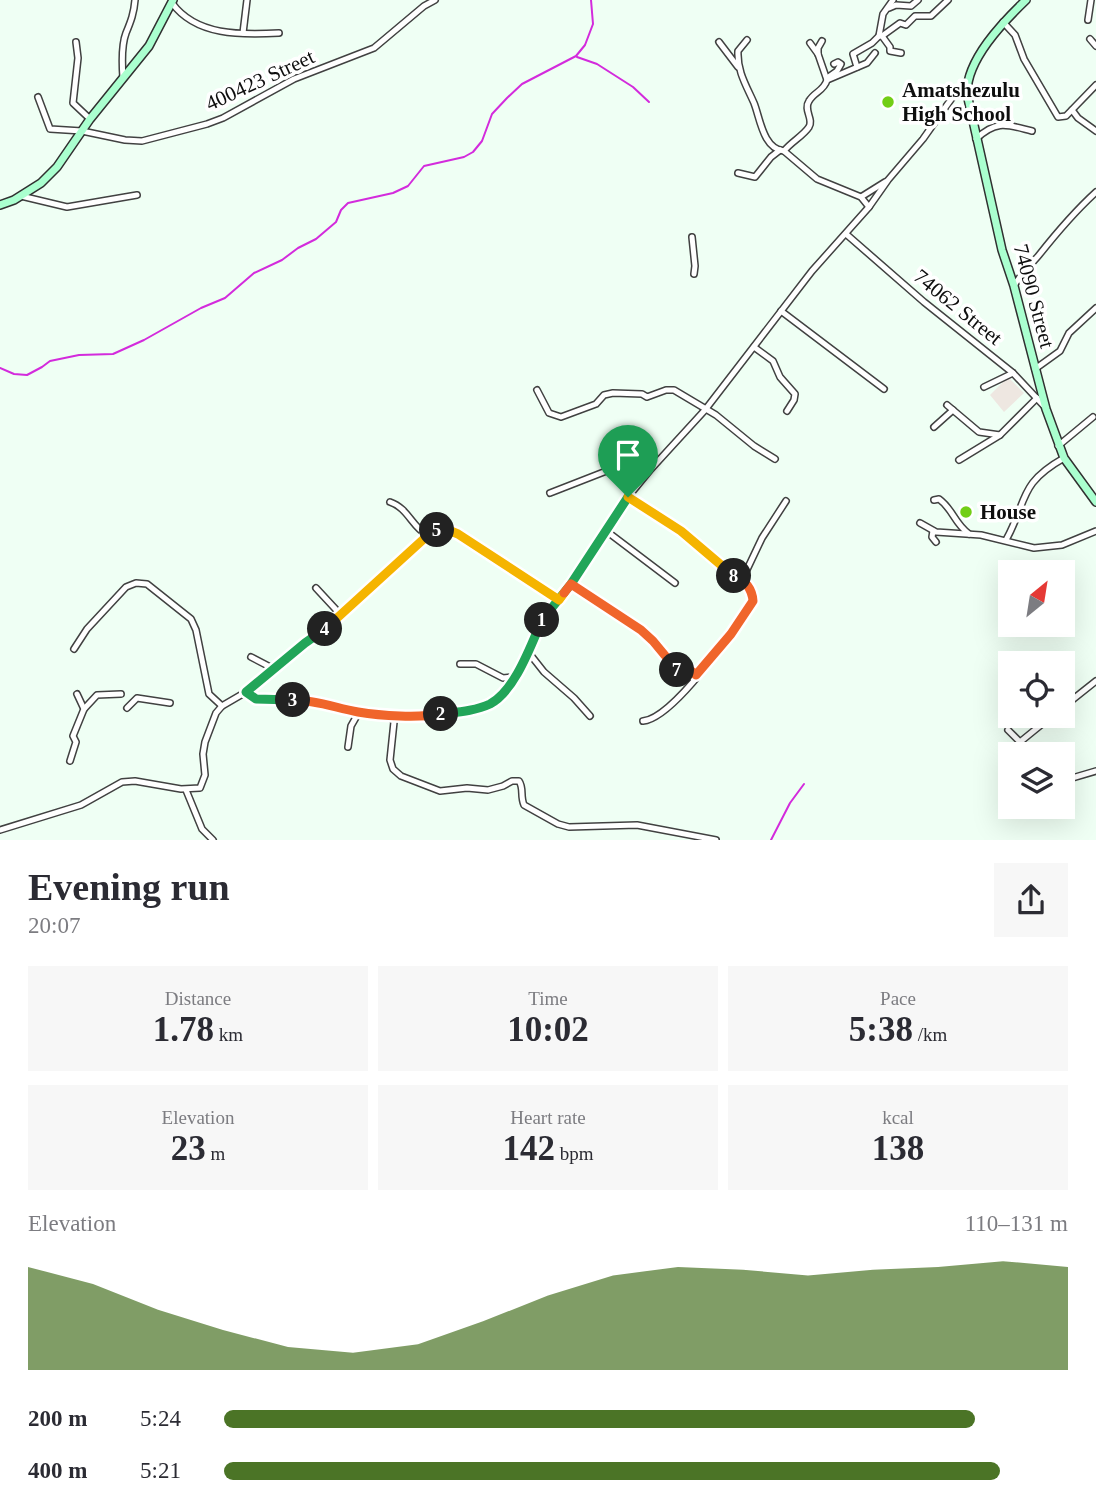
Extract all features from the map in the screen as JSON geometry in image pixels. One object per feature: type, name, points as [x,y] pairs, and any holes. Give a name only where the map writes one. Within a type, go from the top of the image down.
[{"type":"street","points":[[123,78],[126,34],[131,24],[135,0]]},
{"type":"street","points":[[243,33],[247,0]]},
{"type":"street","name":"400423 Street","points":[[38,97],[50,129],[82,131],[142,141],[223,118],[294,79],[374,48],[435,0]]},
{"type":"street","points":[[901,53],[890,51],[890,47],[880,36],[881,19],[895,2],[906,7],[918,0]]},
{"type":"street","points":[[857,67],[853,54],[863,50],[900,23],[906,24],[915,16],[931,16],[948,0]]},
{"type":"street","points":[[246,692],[256,699],[318,701],[359,712],[428,716],[480,708],[496,700],[529,653],[542,621],[571,584],[628,497],[705,410],[812,271],[869,207],[923,139],[955,94],[967,89],[981,53],[1003,22],[1026,0]]},
{"type":"street","points":[[1088,20],[1091,0]]},
{"type":"street","points":[[0,205],[41,183],[57,167],[90,119],[149,46],[173,1]]},
{"type":"street","points":[[173,1],[182,16],[192,23],[215,30],[279,33]]},
{"type":"street","points":[[1003,22],[1015,35],[1024,59],[1055,112],[1062,118],[1096,85]]},
{"type":"street","points":[[1090,39],[1096,46]]},
{"type":"street","points":[[738,67],[739,47],[747,40]]},
{"type":"street","points":[[818,54],[819,43],[822,41]]},
{"type":"street","points":[[76,42],[78,58],[73,103],[90,119]]},
{"type":"street","points":[[719,42],[738,67],[756,107],[758,121],[772,145],[817,179],[861,197],[869,207]]},
{"type":"street","points":[[738,173],[755,177],[771,157],[810,127],[809,100],[826,85],[827,79],[818,54],[810,43]]},
{"type":"street","points":[[827,79],[867,63],[875,53]]},
{"type":"street","points":[[827,79],[841,64],[834,64]]},
{"type":"street","name":"74090 Street","points":[[967,89],[1002,250],[1046,409],[1064,458],[1096,502]]},
{"type":"street","points":[[1072,110],[1096,131]]},
{"type":"street","points":[[976,139],[983,132],[1005,124],[1032,131]]},
{"type":"street","points":[[861,197],[888,180]]},
{"type":"street","points":[[1014,286],[1022,271],[1036,258],[1061,225],[1096,192]]},
{"type":"street","points":[[21,196],[67,207],[137,195]]},
{"type":"street","name":"74062 Street","points":[[846,234],[924,302],[1013,373],[1046,409]]},
{"type":"street","points":[[691,237],[694,274]]},
{"type":"street","points":[[1035,369],[1060,351],[1069,333],[1096,308]]},
{"type":"street","points":[[781,311],[884,389]]},
{"type":"street","points":[[754,347],[773,360],[780,377],[795,394],[787,411]]},
{"type":"street","points":[[984,387],[1013,373]]},
{"type":"street","points":[[1026,385],[1039,384]]},
{"type":"street","points":[[537,390],[549,413],[555,417],[596,404],[604,395],[634,393],[647,397],[674,390],[775,459]]},
{"type":"street","points":[[960,460],[1000,435],[1037,398]]},
{"type":"street","points":[[947,405],[979,432],[1000,435]]},
{"type":"street","points":[[934,427],[953,411]]},
{"type":"street","points":[[1058,446],[1093,417]]},
{"type":"street","points":[[1006,540],[1028,488],[1046,468],[1064,458]]},
{"type":"street","points":[[550,493],[613,470],[636,487]]},
{"type":"street","points":[[628,497],[681,531],[728,572],[743,578],[751,591],[753,601],[731,634],[662,713],[655,718],[643,720]]},
{"type":"street","points":[[936,499],[948,505],[957,525],[972,536]]},
{"type":"street","points":[[743,578],[762,538],[786,501]]},
{"type":"street","points":[[390,502],[402,508],[419,531],[427,536]]},
{"type":"street","points":[[920,523],[933,531],[1006,540],[1034,548],[1054,547],[1081,539],[1096,531]]},
{"type":"street","points":[[0,830],[80,805],[122,782],[135,781],[194,790],[203,783],[205,742],[211,722],[222,706],[246,692],[341,615],[427,536],[440,530],[451,530],[559,600]]},
{"type":"street","points":[[606,530],[675,583]]},
{"type":"street","points":[[933,531],[932,537],[936,542]]},
{"type":"street","points":[[74,649],[87,629],[126,587],[136,583],[147,584],[191,619],[196,630],[209,694],[222,706]]},
{"type":"street","points":[[571,584],[641,630],[680,673],[690,670],[696,675]]},
{"type":"street","points":[[316,588],[341,615]]},
{"type":"street","points":[[529,653],[544,672],[590,716]]},
{"type":"street","points":[[251,657],[274,669]]},
{"type":"street","points":[[460,664],[475,664],[503,678],[514,677]]},
{"type":"street","points":[[1075,698],[1096,681]]},
{"type":"street","points":[[77,694],[83,709]]},
{"type":"street","points":[[70,761],[76,743],[73,736],[83,709],[97,695],[121,694]]},
{"type":"street","points":[[127,708],[137,698],[170,703]]},
{"type":"street","points":[[348,747],[351,726],[359,712]]},
{"type":"street","points":[[389,714],[394,722],[390,760],[393,769],[401,776],[433,790],[488,790],[519,781],[526,807],[560,825],[575,828],[600,824],[637,825],[716,840]]},
{"type":"street","points":[[1008,730],[1020,742],[1037,728]]},
{"type":"street","points":[[1075,777],[1096,771]]},
{"type":"street","points":[[186,790],[202,829],[213,840]]},
{"type":"shaded area","points":[[1008,377],[1024,393],[1004,412],[990,395]]},
{"type":"waterway","points":[[0,368],[14,374],[27,375],[50,361],[79,355],[113,354],[144,340],[201,308],[225,298],[254,273],[316,239],[336,222],[341,210],[348,203],[393,193],[408,186],[424,166],[464,157],[473,152],[482,141],[492,114],[507,98],[522,84],[576,56],[585,45],[593,24],[591,0]]},
{"type":"waterway","points":[[577,57],[597,64],[633,87],[649,102]]},
{"type":"waterway","points":[[771,840],[790,803],[804,784]]},
{"type":"place","name":"Amatshezulu High School","points":[[888,102]]},
{"type":"place","name":"House","points":[[966,512]]},
{"type":"route","points":[[628,497],[571,584],[559,600],[551,607],[542,621],[522,668],[490,704],[472,710],[428,716],[359,712],[318,701],[259,700],[246,692],[341,615],[427,536],[434,531],[446,529],[458,534],[559,600],[571,584],[641,630],[680,673],[690,670],[696,675],[731,634],[753,601],[751,591],[743,578],[728,572],[681,531],[628,497]]}]
